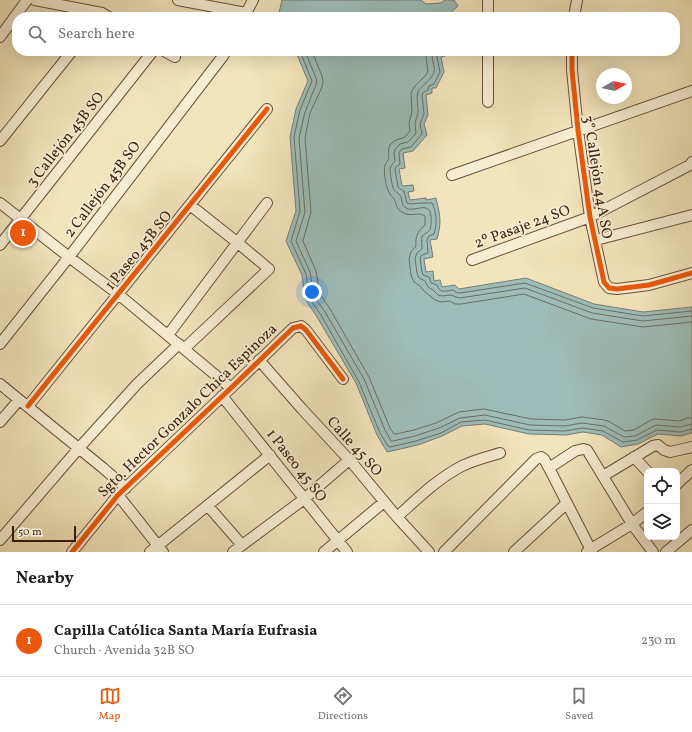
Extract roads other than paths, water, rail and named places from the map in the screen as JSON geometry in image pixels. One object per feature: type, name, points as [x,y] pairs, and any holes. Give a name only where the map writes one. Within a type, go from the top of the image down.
[{"type":"street","points":[[18,12],[27,0]]},
{"type":"street","points":[[35,0],[86,12]]},
{"type":"street","points":[[178,0],[232,12]]},
{"type":"street","points":[[247,12],[253,0]]},
{"type":"street","points":[[488,0],[488,12]]},
{"type":"street","points":[[575,12],[577,0]]},
{"type":"street","points":[[0,37],[12,21]]},
{"type":"street","points":[[0,141],[68,56]]},
{"type":"street","name":"3 Callejón 45B SO","points":[[0,245],[149,56]]},
{"type":"street","name":"2 Callejón 45B SO","points":[[0,344],[69,258],[223,56]]},
{"type":"street","points":[[488,56],[488,102]]},
{"type":"street","name":"3° Callejón 44A SO","points":[[572,56],[578,130],[590,217],[604,282],[609,288],[617,289],[649,285],[692,273]]},
{"type":"street","points":[[452,175],[692,91]]},
{"type":"street","name":"1 Paseo 45B SO","points":[[28,406],[267,109]]},
{"type":"street","name":"2º Pasaje 24 SO","points":[[472,260],[590,217],[691,163]]},
{"type":"street","points":[[0,203],[69,258],[118,294],[231,388]]},
{"type":"street","points":[[168,335],[268,203]]},
{"type":"street","points":[[0,540],[78,448],[137,384],[269,269],[190,205]]},
{"type":"street","points":[[596,240],[692,215]]},
{"type":"street","name":"Sgto. Hector Gonzalo Chica Espinoza","points":[[72,552],[118,496],[292,328],[301,326],[306,330],[343,379]]},
{"type":"street","name":"Calle 45 SO","points":[[259,360],[429,552]]},
{"type":"street","points":[[0,384],[126,488]]},
{"type":"street","name":"1 Paseo 45 SO","points":[[222,396],[347,552]]},
{"type":"street","points":[[0,422],[19,400]]},
{"type":"street","points":[[603,476],[653,446],[658,445],[664,450],[670,452],[692,448]]},
{"type":"street","points":[[549,468],[575,451],[583,449],[586,450],[632,524],[653,552]]},
{"type":"street","points":[[397,517],[437,482],[452,472],[473,461],[500,453]]},
{"type":"street","points":[[150,552],[161,548],[208,506],[270,455]]},
{"type":"street","points":[[634,457],[644,468]]},
{"type":"street","points":[[444,552],[536,459],[542,458],[549,468],[590,551],[632,524],[644,514]]},
{"type":"street","points":[[233,552],[304,499],[349,460]]},
{"type":"street","points":[[680,481],[692,470]]},
{"type":"street","points":[[118,496],[161,548]]},
{"type":"street","points":[[324,552],[384,502]]},
{"type":"street","points":[[514,552],[567,503]]},
{"type":"street","points":[[208,506],[242,545]]},
{"type":"street","points":[[666,552],[691,533]]},
{"type":"water","points":[[282,0],[421,0],[426,4],[441,3],[445,0],[454,0],[458,6],[451,12],[279,12]]},
{"type":"water","points":[[444,56],[441,57],[444,72],[436,88],[432,88],[432,93],[426,95],[428,115],[424,124],[427,135],[413,151],[403,153],[405,168],[399,169],[402,186],[413,185],[414,191],[408,192],[410,200],[426,198],[426,200],[436,198],[440,228],[437,239],[430,240],[433,257],[424,259],[426,272],[433,271],[434,281],[440,280],[442,287],[455,285],[459,289],[526,278],[594,304],[643,312],[692,307],[692,433],[681,436],[658,434],[638,444],[621,447],[602,435],[583,432],[566,435],[529,434],[485,424],[462,426],[442,436],[418,445],[387,452],[377,435],[356,383],[305,299],[302,275],[286,241],[296,211],[290,137],[296,109],[308,81],[298,57]]},
{"type":"place","name":"Capilla Católica Santa María Eufrasia","points":[[23,233]]}]
